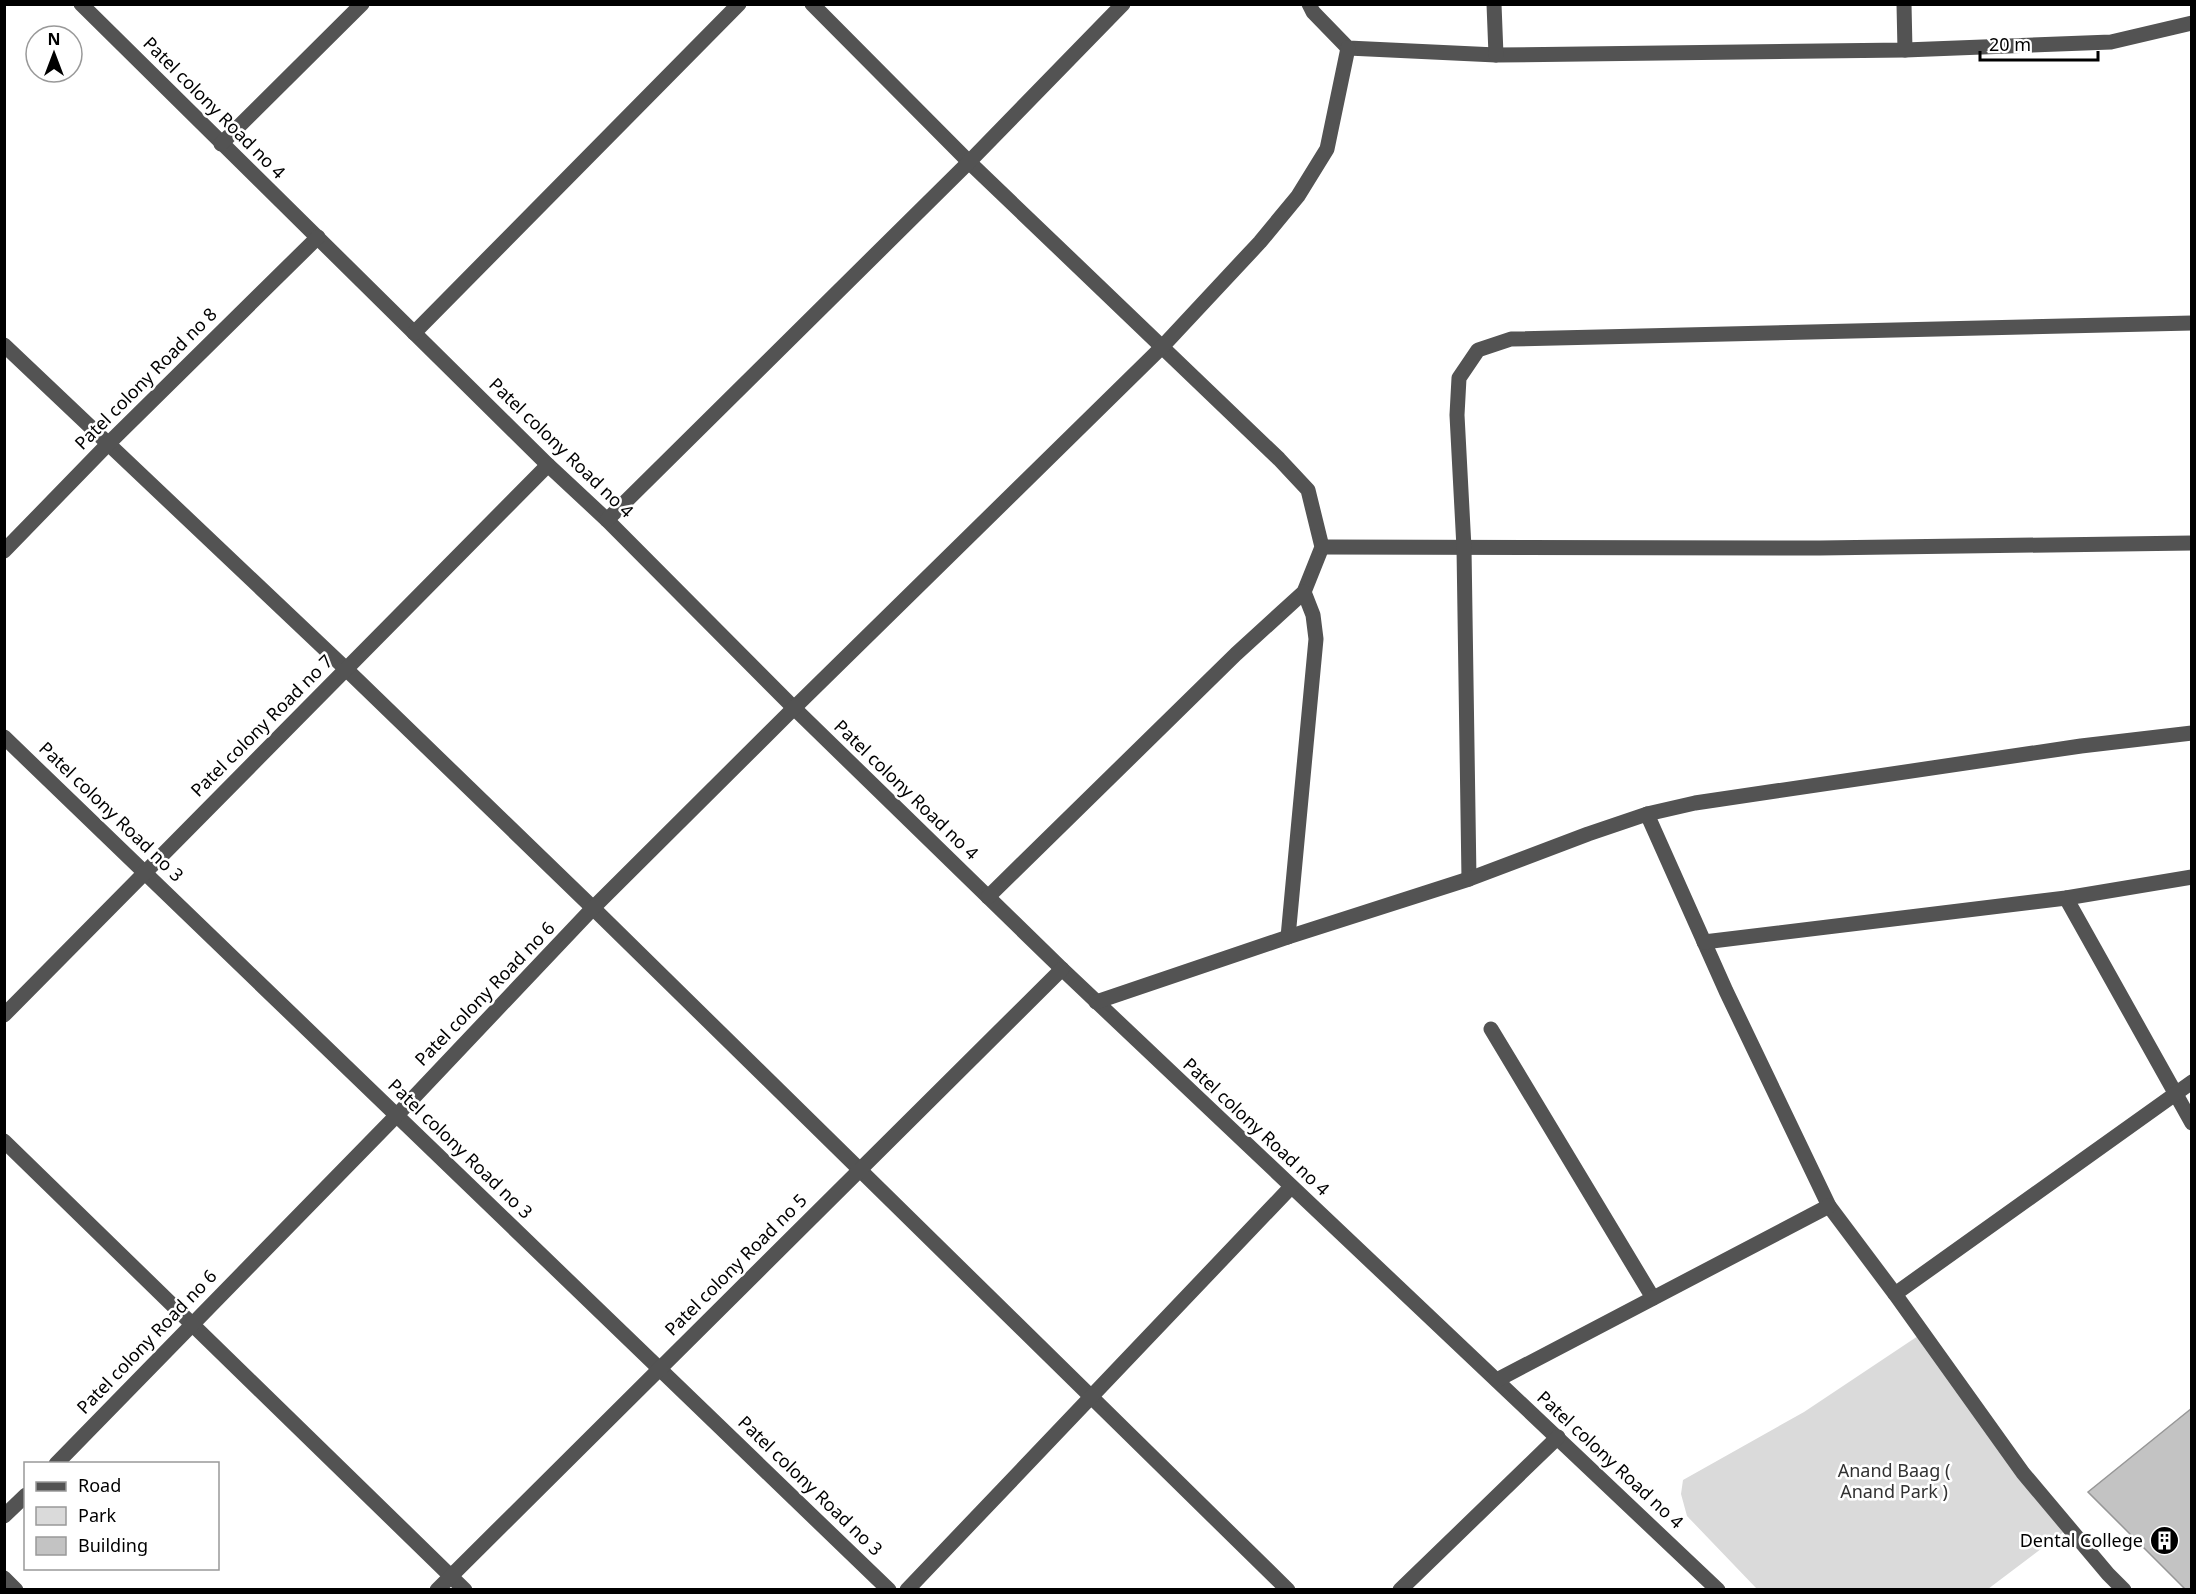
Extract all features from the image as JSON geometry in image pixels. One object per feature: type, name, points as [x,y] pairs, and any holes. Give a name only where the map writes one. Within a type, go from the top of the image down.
[{"type":"street","name":"Patel colony Road no 4","points":[[81,4],[1096,1002],[1718,1590]]},
{"type":"street","points":[[221,144],[362,4]]},
{"type":"street","points":[[414,333],[739,4]]},
{"type":"street","points":[[812,4],[969,162],[1279,459],[1308,490],[1322,547],[1304,592],[1236,654],[988,897]]},
{"type":"street","points":[[608,520],[969,162],[1123,4]]},
{"type":"street","points":[[1309,4],[1313,12],[1348,48],[1496,55],[1905,50],[2111,42],[2192,23]]},
{"type":"street","points":[[1494,4],[1496,55]]},
{"type":"street","points":[[1904,4],[1905,50]]},
{"type":"street","name":"Patel colony Road no 6","points":[[58,1462],[397,1115],[594,908],[1162,347],[1260,242],[1298,196],[1328,149],[1348,48]]},
{"type":"street","name":"Patel colony Road no 8","points":[[4,551],[108,444],[318,237]]},
{"type":"street","points":[[1469,879],[1464,548],[1456,415],[1459,378],[1478,350],[1511,339],[2192,323]]},
{"type":"street","points":[[4,345],[594,908],[1288,1590]]},
{"type":"street","name":"Patel colony Road no 7","points":[[4,1015],[548,465]]},
{"type":"street","points":[[1322,547],[1820,548],[2192,543]]},
{"type":"street","points":[[1288,937],[1316,639],[1313,615],[1304,592]]},
{"type":"street","points":[[1096,1002],[1469,879],[1647,814],[1707,802],[2069,748],[2192,733]]},
{"type":"street","name":"Patel colony Road no 3","points":[[4,736],[889,1590]]},
{"type":"street","points":[[1647,814],[1704,942],[1829,1206],[2023,1473],[2124,1590]]},
{"type":"street","points":[[1704,942],[2066,898],[2192,877]]},
{"type":"street","points":[[2066,898],[2192,1123]]},
{"type":"street","name":"Patel colony Road no 5","points":[[437,1590],[1062,969]]},
{"type":"street","points":[[1491,1029],[1653,1298]]},
{"type":"street","points":[[1895,1294],[2192,1082]]},
{"type":"street","points":[[4,1141],[465,1590]]},
{"type":"street","points":[[907,1590],[1292,1187]]},
{"type":"street","points":[[1497,1380],[1829,1206]]},
{"type":"street","points":[[1400,1590],[1558,1437]]},
{"type":"street","points":[[4,1516],[24,1497]]},
{"type":"street","points":[[4,1578],[16,1590]]},
{"type":"green space","name":"Anand Baag ( Anand Park )","points":[[1918,1336],[2066,1530],[1988,1589],[1757,1589],[1687,1516],[1681,1494],[1683,1480],[1804,1412]]},
{"type":"building","name":"Dental College","points":[[2192,1408],[2192,1590],[2186,1590],[2088,1492]]},
{"type":"place","name":"Dental College","points":[[2164,1541]]}]
